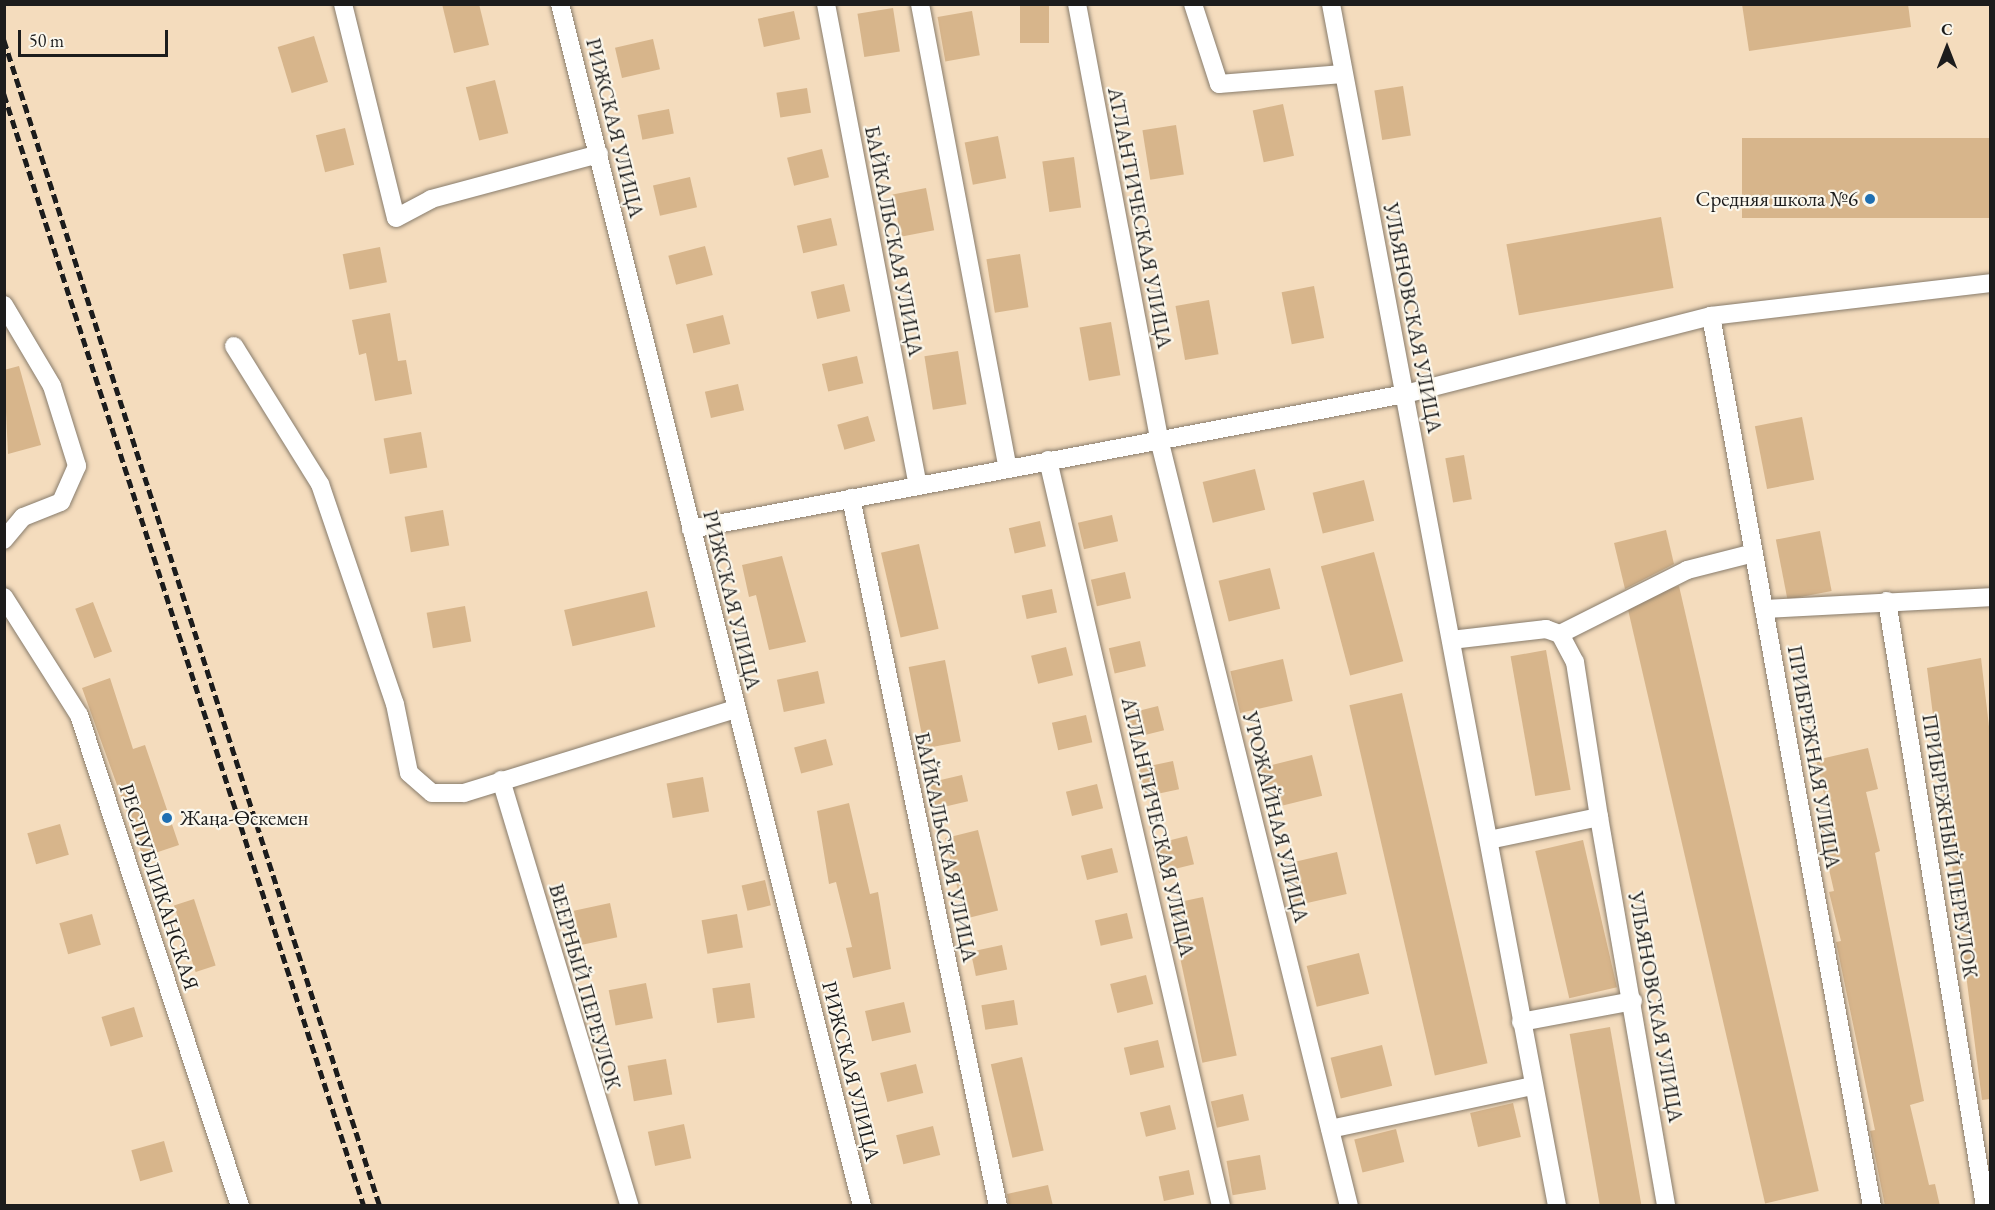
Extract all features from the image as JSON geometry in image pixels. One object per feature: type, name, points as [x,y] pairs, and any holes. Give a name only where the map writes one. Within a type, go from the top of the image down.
[{"type":"street","points":[[343,4],[396,218],[431,199],[599,154]]},
{"type":"street","name":"РИЖСКАЯ УЛИЦА","points":[[560,4],[861,1206]]},
{"type":"street","name":"БАЙКАЛЬСКАЯ УЛИЦА","points":[[826,4],[918,485]]},
{"type":"street","points":[[920,4],[1008,468]]},
{"type":"street","name":"АТЛАНТИЧЕСКАЯ УЛИЦА","points":[[1077,4],[1159,439]]},
{"type":"street","points":[[1193,4],[1219,84],[1342,74]]},
{"type":"street","name":"УЛЬЯНОВСКАЯ УЛИЦА","points":[[1331,4],[1342,74],[1406,394],[1557,1206]]},
{"type":"street","points":[[691,529],[1406,394],[1711,316],[1990,283]]},
{"type":"street","points":[[4,305],[52,386],[77,466],[61,502],[23,517],[4,540]]},
{"type":"street","name":"ПРИБРЕЖНАЯ УЛИЦА","points":[[1711,316],[1872,1206]]},
{"type":"street","points":[[234,345],[320,484],[395,704],[409,773],[432,793],[464,793],[735,709]]},
{"type":"street","name":"УРОЖАЙНАЯ УЛИЦА","points":[[1159,439],[1348,1206]]},
{"type":"street","name":"АТЛАНТИЧЕСКАЯ УЛИЦА","points":[[1048,460],[1221,1206]]},
{"type":"street","name":"БАЙКАЛЬСКАЯ УЛИЦА","points":[[851,498],[998,1206]]},
{"type":"street","points":[[1451,640],[1546,628],[1560,633],[1688,570],[1754,553]]},
{"type":"street","name":"РЕСПУБЛИКАНСКАЯ","points":[[4,597],[79,715],[240,1206]]},
{"type":"street","points":[[1764,609],[1990,597]]},
{"type":"street","name":"ПРИБРЕЖНЫЙ ПЕРЕУЛОК","points":[[1887,601],[1985,1206]]},
{"type":"street","name":"УЛЬЯНОВСКАЯ УЛИЦА","points":[[1560,633],[1575,662],[1599,817],[1633,1001],[1666,1206]]},
{"type":"street","name":"ВЕЕРНЫЙ ПЕРЕУЛОК","points":[[501,780],[630,1206]]},
{"type":"street","points":[[1489,840],[1599,817]]},
{"type":"street","points":[[1521,1022],[1633,1001]]},
{"type":"street","points":[[1330,1129],[1533,1086]]},
{"type":"building","points":[[442,4],[479,4],[489,45],[454,53]]},
{"type":"building","points":[[1020,4],[1049,4],[1049,43],[1020,43]]},
{"type":"building","points":[[1742,4],[1908,4],[1911,27],[1749,51]]},
{"type":"building","points":[[893,8],[900,51],[864,57],[857,14]]},
{"type":"building","points":[[794,11],[800,39],[764,47],[758,19]]},
{"type":"building","points":[[972,11],[980,55],[945,61],[938,17]]},
{"type":"building","points":[[314,36],[328,82],[292,93],[278,47]]},
{"type":"building","points":[[653,39],[660,69],[622,78],[615,48]]},
{"type":"building","points":[[495,80],[508,133],[479,141],[466,87]]},
{"type":"building","points":[[1403,86],[1411,135],[1382,140],[1374,91]]},
{"type":"building","points":[[807,88],[811,113],[780,118],[776,93]]},
{"type":"building","points":[[1283,104],[1294,156],[1264,162],[1253,110]]},
{"type":"building","points":[[669,109],[674,134],[642,140],[638,115]]},
{"type":"building","points":[[1176,125],[1184,174],[1150,180],[1142,130]]},
{"type":"building","points":[[345,128],[354,165],[325,172],[316,135]]},
{"type":"building","points":[[998,136],[1006,178],[973,185],[965,142]]},
{"type":"building","name":"Средняя школа №6","points":[[1742,138],[1990,138],[1990,218],[1742,218]]},
{"type":"building","points":[[822,149],[829,177],[794,186],[787,158]]},
{"type":"building","points":[[1074,157],[1081,208],[1049,212],[1042,161]]},
{"type":"building","points":[[690,177],[697,207],[660,216],[653,186]]},
{"type":"building","points":[[926,188],[934,230],[901,237],[893,194]]},
{"type":"building","points":[[1661,217],[1674,288],[1519,315],[1506,244]]},
{"type":"building","points":[[831,218],[837,245],[803,253],[797,226]]},
{"type":"building","points":[[705,246],[713,275],[676,285],[668,256]]},
{"type":"building","points":[[380,247],[387,282],[350,290],[343,254]]},
{"type":"building","points":[[1020,254],[1028,307],[995,313],[986,259]]},
{"type":"building","points":[[844,284],[850,311],[817,319],[811,292]]},
{"type":"building","points":[[1314,286],[1324,338],[1292,344],[1282,292]]},
{"type":"building","points":[[1209,300],[1219,354],[1185,360],[1176,306]]},
{"type":"building","points":[[390,313],[398,361],[406,360],[412,394],[375,401],[366,353],[359,355],[352,320]]},
{"type":"building","points":[[723,315],[730,344],[693,353],[686,324]]},
{"type":"building","points":[[1111,322],[1120,375],[1089,381],[1079,328]]},
{"type":"building","points":[[958,351],[966,404],[933,410],[924,356]]},
{"type":"building","points":[[857,356],[863,383],[828,391],[822,364]]},
{"type":"building","points":[[19,366],[41,445],[8,454],[4,370]]},
{"type":"building","points":[[738,384],[744,410],[711,418],[705,392]]},
{"type":"building","points":[[868,416],[875,441],[844,450],[837,425]]},
{"type":"building","points":[[1802,417],[1814,480],[1767,489],[1755,426]]},
{"type":"building","points":[[421,432],[427,467],[390,474],[384,439]]},
{"type":"building","points":[[1464,455],[1472,499],[1453,503],[1445,458]]},
{"type":"building","points":[[1255,469],[1265,510],[1213,523],[1203,482]]},
{"type":"building","points":[[1364,480],[1374,521],[1323,534],[1313,493]]},
{"type":"building","points":[[443,510],[449,545],[411,552],[405,517]]},
{"type":"building","points":[[1112,515],[1118,541],[1084,549],[1078,523]]},
{"type":"building","points":[[1040,521],[1046,546],[1015,554],[1009,528]]},
{"type":"building","points":[[1666,530],[1674,564],[1625,589],[1614,543]]},
{"type":"building","points":[[1820,531],[1832,591],[1787,599],[1776,540]]},
{"type":"building","points":[[919,544],[939,629],[901,638],[881,553]]},
{"type":"building","points":[[1374,552],[1403,661],[1350,675],[1321,566]]},
{"type":"building","points":[[782,556],[806,642],[769,650],[756,595],[749,597],[742,565]]},
{"type":"building","points":[[1270,568],[1280,609],[1229,622],[1219,581]]},
{"type":"building","points":[[1125,572],[1131,598],[1097,606],[1091,580]]},
{"type":"building","points":[[1679,586],[1819,1191],[1765,1203],[1625,598]]},
{"type":"building","points":[[1052,589],[1057,612],[1027,619],[1022,595]]},
{"type":"building","points":[[647,591],[655,627],[573,646],[564,610]]},
{"type":"building","points":[[93,602],[112,651],[94,658],[75,609]]},
{"type":"building","points":[[465,606],[471,641],[433,648],[427,613]]},
{"type":"building","points":[[1140,641],[1146,666],[1115,674],[1109,648]]},
{"type":"building","points":[[1066,647],[1073,675],[1038,684],[1031,656]]},
{"type":"building","points":[[1546,650],[1571,790],[1535,796],[1511,656]]},
{"type":"building","points":[[1981,658],[1990,735],[1990,1099],[1982,1100],[1927,668]]},
{"type":"building","points":[[1283,659],[1293,701],[1240,713],[1230,671]]},
{"type":"building","points":[[945,660],[961,741],[925,749],[909,667]]},
{"type":"building","points":[[818,671],[825,703],[784,712],[777,680]]},
{"type":"building","points":[[110,678],[133,749],[145,745],[179,845],[143,857],[82,688]]},
{"type":"building","points":[[1402,693],[1487,1063],[1435,1075],[1349,705]]},
{"type":"building","points":[[1158,706],[1164,730],[1133,738],[1127,714]]},
{"type":"building","points":[[1086,715],[1092,742],[1058,750],[1052,723]]},
{"type":"building","points":[[826,739],[833,765],[801,774],[794,748]]},
{"type":"building","points":[[1868,748],[1878,789],[1866,792],[1880,851],[1875,853],[1924,1101],[1910,1105],[1929,1185],[1935,1184],[1940,1206],[1885,1206],[1870,1131],[1875,1130],[1836,942],[1841,941],[1829,892],[1834,891],[1818,822],[1830,820],[1816,760]]},
{"type":"building","points":[[1312,755],[1322,796],[1271,809],[1261,768]]},
{"type":"building","points":[[1173,761],[1179,789],[1144,797],[1138,768]]},
{"type":"building","points":[[962,775],[968,801],[936,809],[930,782]]},
{"type":"building","points":[[703,777],[709,811],[673,818],[667,783]]},
{"type":"building","points":[[1097,784],[1103,808],[1072,816],[1066,792]]},
{"type":"building","points":[[849,803],[870,894],[878,892],[891,969],[853,978],[846,948],[852,947],[836,882],[829,884],[817,811]]},
{"type":"building","points":[[60,824],[69,855],[36,864],[27,833]]},
{"type":"building","points":[[978,830],[998,911],[965,919],[945,838]]},
{"type":"building","points":[[1187,836],[1194,864],[1159,873],[1152,845]]},
{"type":"building","points":[[1583,840],[1617,987],[1569,998],[1535,851]]},
{"type":"building","points":[[1112,848],[1118,872],[1087,880],[1081,856]]},
{"type":"building","points":[[1337,852],[1347,894],[1294,906],[1284,864]]},
{"type":"building","points":[[765,880],[771,905],[747,911],[742,885]]},
{"type":"building","points":[[1203,897],[1237,1055],[1202,1063],[1169,904]]},
{"type":"building","points":[[194,899],[216,966],[196,972],[174,905]]},
{"type":"building","points":[[610,903],[617,937],[581,945],[574,911]]},
{"type":"building","points":[[1127,913],[1133,938],[1101,946],[1095,920]]},
{"type":"building","points":[[92,914],[101,945],[68,954],[59,923]]},
{"type":"building","points":[[737,914],[743,947],[707,954],[702,920]]},
{"type":"building","points":[[1002,945],[1007,969],[976,976],[971,952]]},
{"type":"building","points":[[1359,953],[1369,994],[1317,1007],[1307,966]]},
{"type":"building","points":[[1146,975],[1153,1004],[1117,1013],[1110,984]]},
{"type":"building","points":[[646,983],[653,1018],[616,1026],[609,990]]},
{"type":"building","points":[[750,983],[755,1018],[717,1023],[712,988]]},
{"type":"building","points":[[1014,1000],[1018,1025],[985,1030],[981,1005]]},
{"type":"building","points":[[904,1002],[911,1032],[872,1041],[865,1011]]},
{"type":"building","points":[[134,1007],[143,1037],[111,1047],[101,1017]]},
{"type":"building","points":[[1610,1027],[1641,1205],[1600,1206],[1570,1034]]},
{"type":"building","points":[[1158,1040],[1164,1067],[1130,1075],[1124,1048]]},
{"type":"building","points":[[1382,1045],[1392,1086],[1341,1099],[1331,1058]]},
{"type":"building","points":[[1022,1057],[1044,1151],[1012,1158],[991,1064]]},
{"type":"building","points":[[666,1059],[672,1094],[634,1101],[628,1066]]},
{"type":"building","points":[[916,1064],[923,1093],[887,1102],[880,1073]]},
{"type":"building","points":[[1243,1094],[1249,1120],[1217,1128],[1211,1101]]},
{"type":"building","points":[[1513,1103],[1521,1137],[1478,1147],[1470,1113]]},
{"type":"building","points":[[1170,1105],[1176,1129],[1146,1137],[1140,1112]]},
{"type":"building","points":[[684,1124],[691,1158],[655,1166],[648,1132]]},
{"type":"building","points":[[933,1126],[940,1155],[903,1164],[896,1135]]},
{"type":"building","points":[[1396,1129],[1404,1162],[1363,1172],[1354,1139]]},
{"type":"building","points":[[164,1141],[173,1172],[140,1181],[131,1150]]},
{"type":"building","points":[[1260,1155],[1266,1189],[1233,1195],[1227,1161]]},
{"type":"building","points":[[1189,1170],[1194,1194],[1164,1201],[1159,1176]]},
{"type":"building","points":[[1048,1185],[1053,1206],[1009,1206],[1007,1194]]},
{"type":"railway","points":[[4,40],[380,1206]]},
{"type":"railway","points":[[4,94],[364,1206]]},
{"type":"place","name":"Средняя школа №6","points":[[1870,199]]},
{"type":"place","name":"Жаңа-Өскемен","points":[[167,818]]}]
